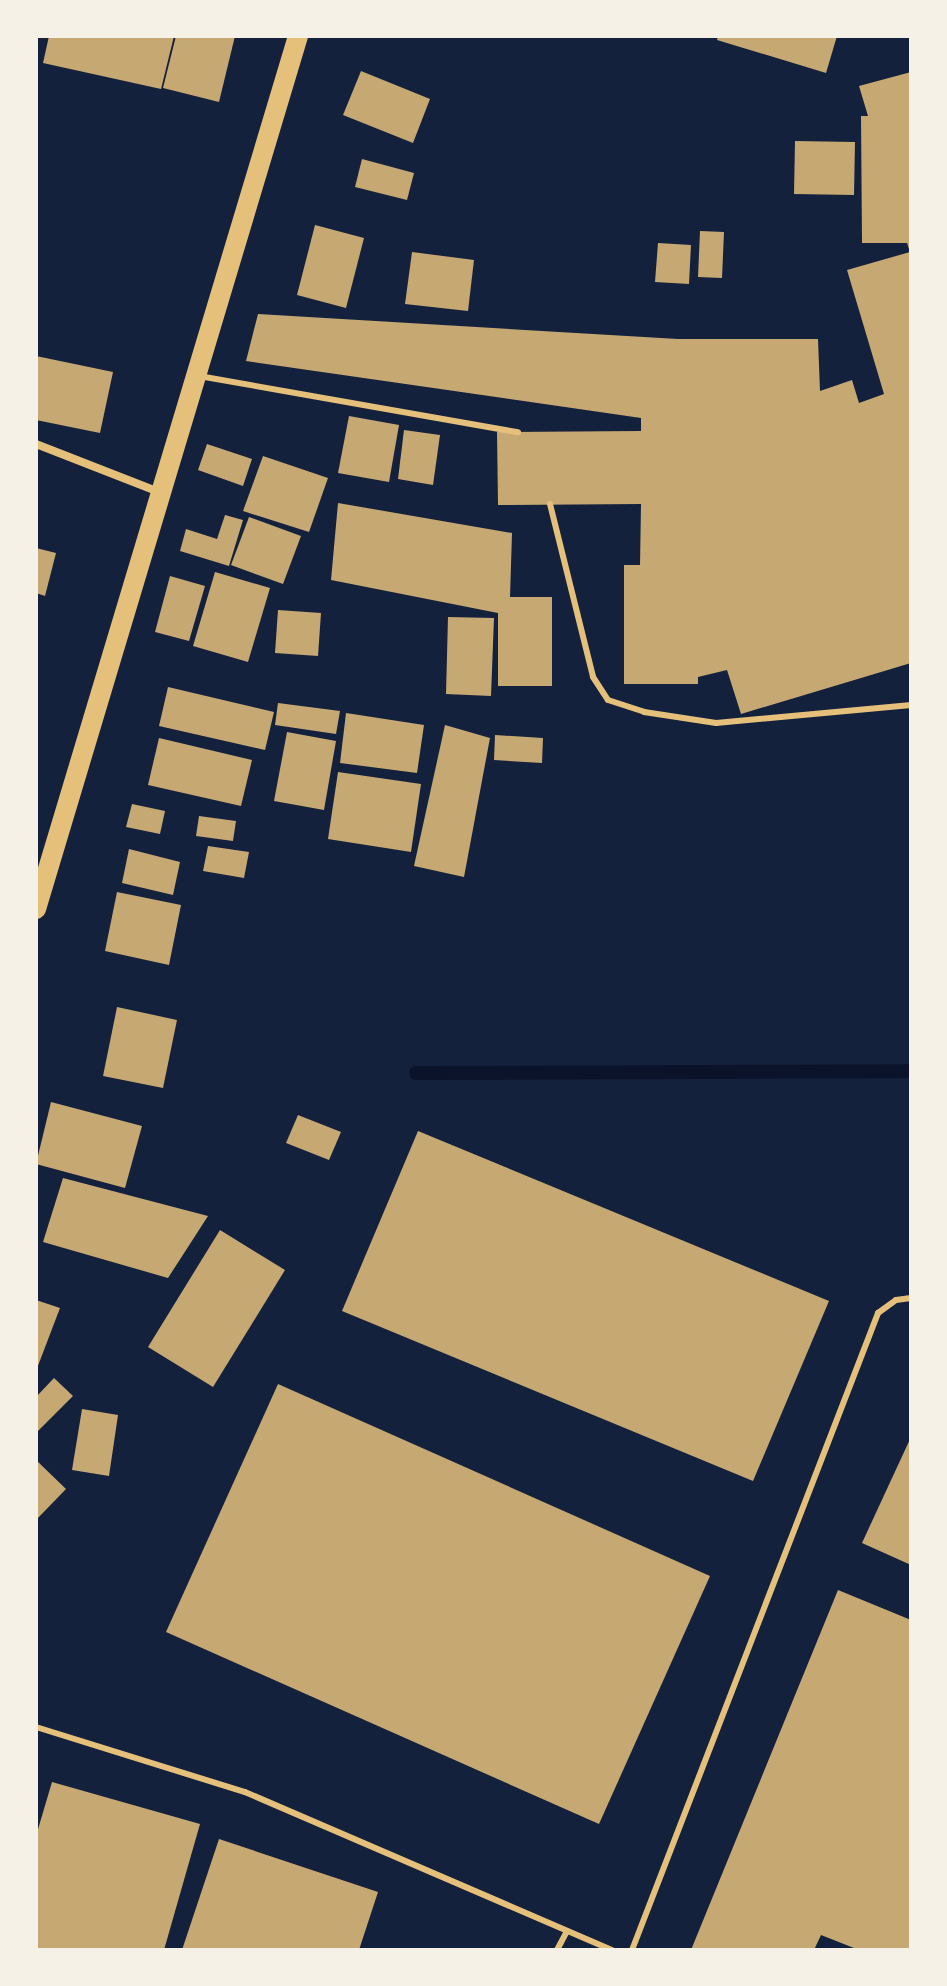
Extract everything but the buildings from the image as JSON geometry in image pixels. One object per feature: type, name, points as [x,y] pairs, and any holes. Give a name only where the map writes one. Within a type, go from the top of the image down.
[{"type":"main road","points":[[36,909],[298,36]]},
{"type":"street","points":[[36,444],[160,492]]},
{"type":"lane","points":[[195,375],[518,432]]},
{"type":"lane","points":[[550,504],[593,677],[608,700],[644,712],[716,723],[911,705]]},
{"type":"lane","points":[[632,1950],[878,1313],[896,1300],[911,1298]]},
{"type":"lane","points":[[36,1727],[245,1792],[612,1950]]},
{"type":"lane","points":[[557,1950],[567,1931]]},
{"type":"waterway","points":[[416,1073],[911,1071]]}]
